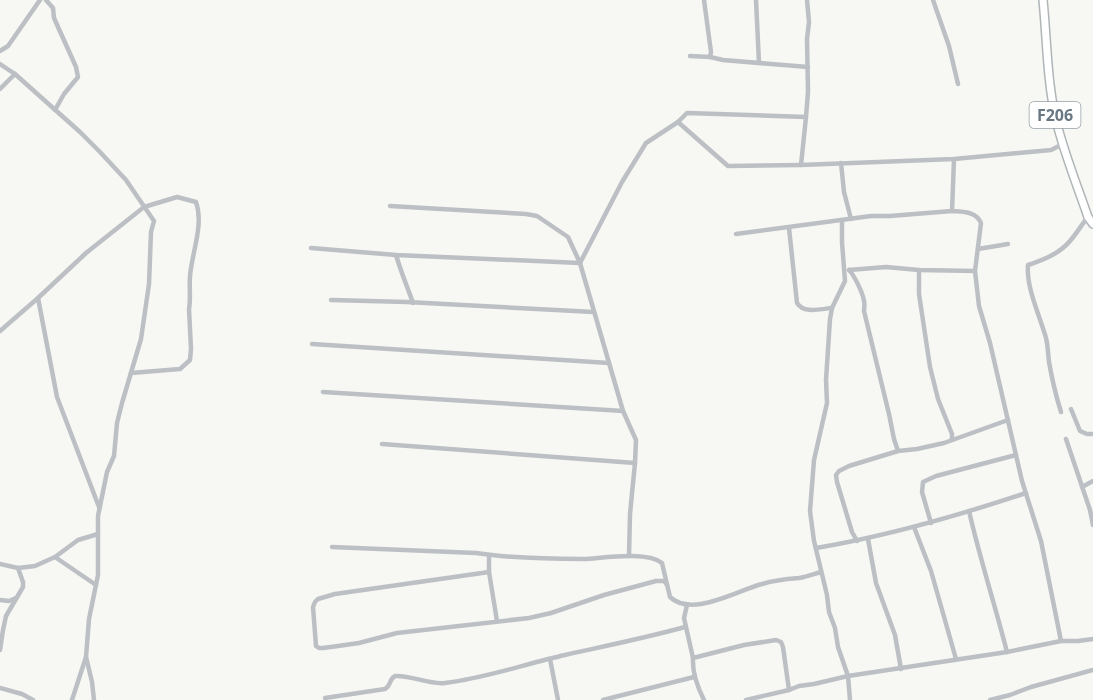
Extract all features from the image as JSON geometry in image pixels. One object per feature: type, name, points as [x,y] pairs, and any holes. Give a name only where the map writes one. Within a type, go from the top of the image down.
[{"type":"main road","name":"F206","points":[[1043,0],[1056,118],[1088,217],[1093,224]]},
{"type":"street","points":[[0,51],[8,46],[40,0]]},
{"type":"street","points":[[46,0],[53,8],[54,18],[76,67],[77,75],[55,110]]},
{"type":"street","points":[[704,0],[710,57]]},
{"type":"street","points":[[756,0],[759,63]]},
{"type":"street","points":[[801,165],[808,67],[807,0]]},
{"type":"street","points":[[933,0],[949,46],[958,84]]},
{"type":"street","points":[[690,56],[808,67]]},
{"type":"street","points":[[0,64],[15,74],[80,132],[126,180],[154,221],[151,232],[149,284],[141,339],[117,423],[114,456],[107,472],[99,507],[98,575],[89,619],[86,657],[72,700]]},
{"type":"street","points":[[0,89],[15,74]]},
{"type":"street","points":[[580,263],[622,182],[646,143],[678,122],[687,113],[806,117]]},
{"type":"street","points":[[678,122],[728,166],[954,159],[1051,150],[1063,144]]},
{"type":"street","points":[[952,211],[954,159]]},
{"type":"street","points":[[841,163],[844,192],[851,219]]},
{"type":"street","points":[[0,331],[86,253],[144,207],[177,197],[196,202],[200,213],[190,276],[190,360],[180,369],[131,373]]},
{"type":"street","points":[[390,206],[526,214],[537,216],[568,237],[580,263],[623,411],[636,440],[629,556]]},
{"type":"street","points":[[735,234],[851,219],[952,211],[974,214],[980,219],[975,271],[979,306],[990,343],[1022,481],[1041,541],[1061,641]]},
{"type":"street","points":[[1061,412],[1054,390],[1047,342],[1027,272],[1028,265],[1056,253],[1070,242],[1088,217]]},
{"type":"street","points":[[842,221],[845,281],[832,308],[830,319],[826,380],[827,403],[816,447],[810,501],[812,525],[827,595],[828,612],[835,628],[838,647],[848,676],[850,700]]},
{"type":"street","points":[[789,228],[798,307],[804,310],[832,308]]},
{"type":"street","points":[[978,249],[1008,244]]},
{"type":"street","points":[[311,248],[396,255],[580,263]]},
{"type":"street","points":[[396,255],[413,303]]},
{"type":"street","points":[[846,269],[886,267],[975,271]]},
{"type":"street","points":[[846,269],[854,275],[854,280],[865,302],[864,311],[898,451]]},
{"type":"street","points":[[919,270],[919,294],[930,367],[952,440]]},
{"type":"street","points":[[38,298],[57,397],[99,507]]},
{"type":"street","points":[[331,300],[594,312]]},
{"type":"street","points":[[312,344],[609,363]]},
{"type":"street","points":[[323,392],[623,411]]},
{"type":"street","points":[[1071,409],[1080,431],[1093,434]]},
{"type":"street","points":[[857,541],[852,532],[836,475],[839,471],[898,451],[952,440],[1008,420]]},
{"type":"street","points":[[1066,439],[1093,525]]},
{"type":"street","points":[[382,444],[635,463]]},
{"type":"street","points":[[931,522],[922,492],[923,482],[936,476],[1016,455]]},
{"type":"street","points":[[1082,487],[1093,481]]},
{"type":"street","points":[[816,548],[868,539],[914,527],[1026,493]]},
{"type":"street","points":[[969,511],[1007,652]]},
{"type":"street","points":[[914,527],[931,571],[956,659]]},
{"type":"street","points":[[0,564],[18,568],[35,566],[55,557],[78,540],[98,534]]},
{"type":"street","points":[[868,539],[876,584],[895,635],[901,669]]},
{"type":"street","points":[[332,547],[583,559],[629,556],[653,558],[662,563],[664,567],[670,597],[687,605],[708,603],[761,584],[821,572]]},
{"type":"street","points":[[489,555],[489,572],[497,621]]},
{"type":"street","points":[[55,557],[96,585]]},
{"type":"street","points":[[0,650],[6,616],[23,582],[18,568]]},
{"type":"street","points":[[489,572],[377,587],[318,599],[313,607],[316,646],[323,648],[359,643],[387,635],[529,618],[656,581],[667,585]]},
{"type":"street","points":[[0,600],[9,601],[16,598]]},
{"type":"street","points":[[687,605],[684,618],[693,657],[692,668],[704,700]]},
{"type":"street","points":[[325,698],[385,689],[395,676],[443,683],[492,675],[685,627]]},
{"type":"street","points":[[746,700],[848,676],[1007,652],[1061,641],[1093,639]]},
{"type":"street","points":[[693,657],[776,640],[781,642],[783,647],[789,690]]},
{"type":"street","points":[[86,657],[94,700]]},
{"type":"street","points":[[550,659],[558,700]]},
{"type":"street","points":[[990,700],[1093,670]]},
{"type":"street","points":[[603,700],[694,677]]},
{"type":"street","points":[[0,688],[22,694],[33,700]]}]
